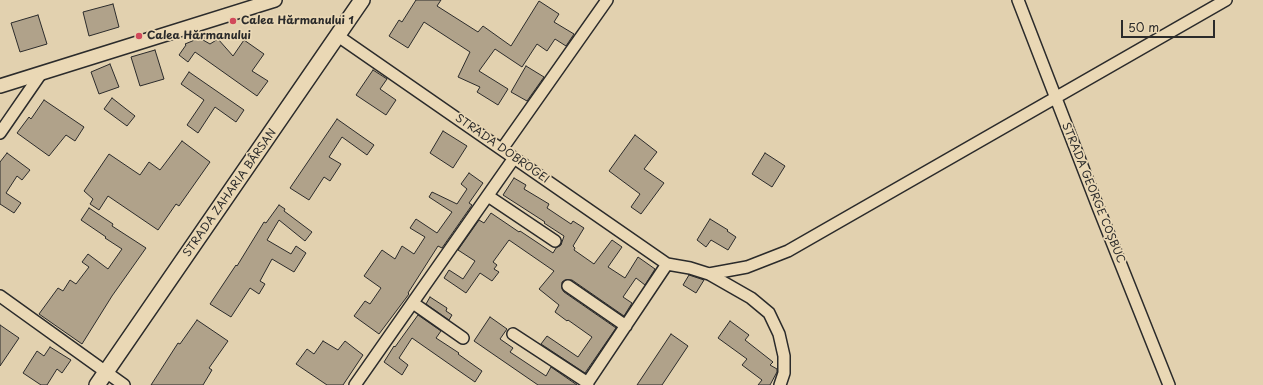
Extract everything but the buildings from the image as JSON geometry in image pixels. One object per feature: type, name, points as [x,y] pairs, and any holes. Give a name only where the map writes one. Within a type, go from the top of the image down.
[{"type":"main road","name":"STRADA ZAHARIA BÂRSAN","points":[[97,385],[362,0]]},
{"type":"street","points":[[502,149],[607,0]]},
{"type":"street","name":"STRADA GEORGE COȘBUC","points":[[1018,0],[1055,97],[1170,385]]},
{"type":"street","points":[[709,274],[747,267],[788,251],[1226,0]]},
{"type":"street","points":[[0,86],[40,75],[271,1]]},
{"type":"street","name":"STRADA DOBROGEI","points":[[338,36],[667,264],[690,268],[709,274],[751,298],[769,313],[779,334],[784,356],[784,373],[780,385]]},
{"type":"street","points":[[0,133],[40,75]]},
{"type":"street","points":[[355,385],[514,158]]},
{"type":"street","points":[[488,196],[555,241]]},
{"type":"street","points":[[513,334],[587,384],[667,264]]},
{"type":"street","points":[[568,286],[626,326]]},
{"type":"street","points":[[0,296],[124,385]]},
{"type":"street","points":[[413,303],[462,338]]},
{"type":"place","name":"Calea Hărmanului 1","points":[[233,21]]},
{"type":"place","name":"Calea Hărmanului","points":[[139,36]]}]
